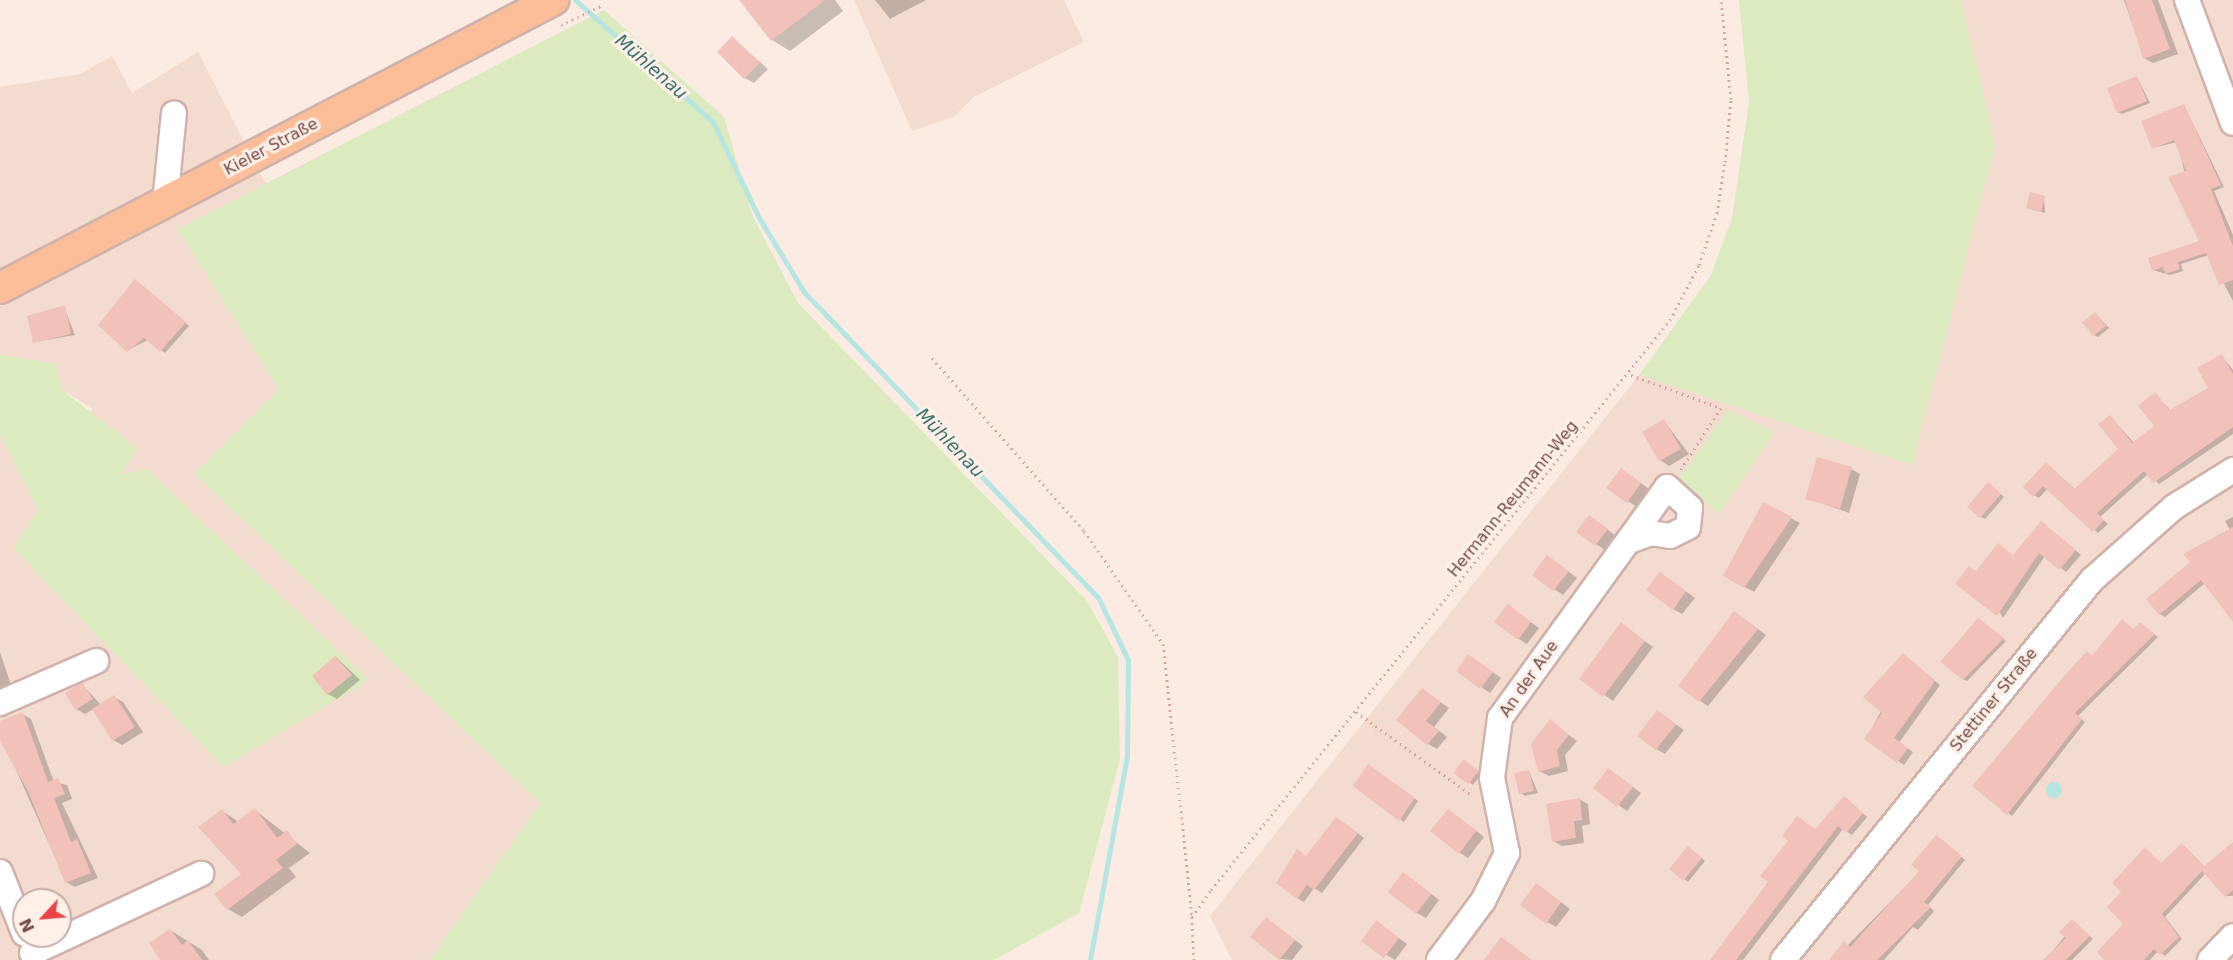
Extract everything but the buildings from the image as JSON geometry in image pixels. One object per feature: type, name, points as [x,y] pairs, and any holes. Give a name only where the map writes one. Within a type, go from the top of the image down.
[{"type":"main road","name":"Kieler Straße","points":[[0,288],[165,202],[555,9]]},
{"type":"street","points":[[2187,0],[2233,123]]},
{"type":"street","points":[[165,202],[174,113]]},
{"type":"street","name":"Stettiner Straße","points":[[1783,960],[2093,579],[2174,507],[2233,470]]},
{"type":"street","points":[[1629,541],[1651,533],[1671,536],[1688,526],[1690,508],[1666,488]]},
{"type":"street","name":"An der Aue","points":[[1439,960],[1483,901],[1507,853],[1502,811],[1492,778],[1500,718],[1666,488]]},
{"type":"street","points":[[0,703],[96,661]]},
{"type":"street","points":[[0,872],[12,903]]},
{"type":"street","points":[[72,928],[201,874]]},
{"type":"street","points":[[2210,960],[2233,936]]},
{"type":"path","name":"Hermann-Reumann-Weg","points":[[1192,917],[1630,375],[1670,320],[1699,265],[1717,213],[1731,99],[1721,0]]},
{"type":"path","points":[[555,9],[603,5]]},
{"type":"path","points":[[932,358],[1084,531],[1163,644],[1192,917],[1194,960]]},
{"type":"path","points":[[1630,375],[1721,408],[1702,444],[1666,488]]},
{"type":"path","points":[[1356,712],[1502,811]]},
{"type":"shaded area","points":[[854,0],[1064,0],[1084,42],[974,97],[953,117],[912,131]]},
{"type":"shaded area","points":[[1961,0],[2233,0],[2233,960],[1232,960],[1210,916],[1639,375],[1912,465],[1994,145]]},
{"type":"shaded area","points":[[198,52],[266,184],[178,229],[279,389],[194,474],[540,803],[430,960],[0,960],[0,436],[38,510],[92,409],[13,358],[0,355],[0,87],[80,74],[112,56],[132,93]]},
{"type":"green space","points":[[1739,0],[1961,0],[1995,145],[1912,465],[1639,375],[1711,275],[1732,218],[1749,102]]},
{"type":"green space","points":[[604,10],[724,117],[753,217],[798,303],[1087,601],[1118,657],[1120,759],[1079,913],[994,960],[430,960],[540,803],[194,474],[279,389],[177,229]]},
{"type":"green space","points":[[0,355],[55,363],[61,389],[138,449],[120,474],[146,469],[369,680],[223,767],[13,548],[38,510],[0,436]]},
{"type":"green space","points":[[1728,410],[1775,432],[1719,513],[1676,483]]},
{"type":"water","points":[[2054,782],[2060,784],[2062,790],[2060,796],[2054,798],[2048,796],[2046,790],[2048,784]]},
{"type":"waterway","name":"Mühlenau","points":[[575,0],[713,122],[758,216],[804,292],[1098,597],[1128,660],[1127,756],[1090,960]]}]
